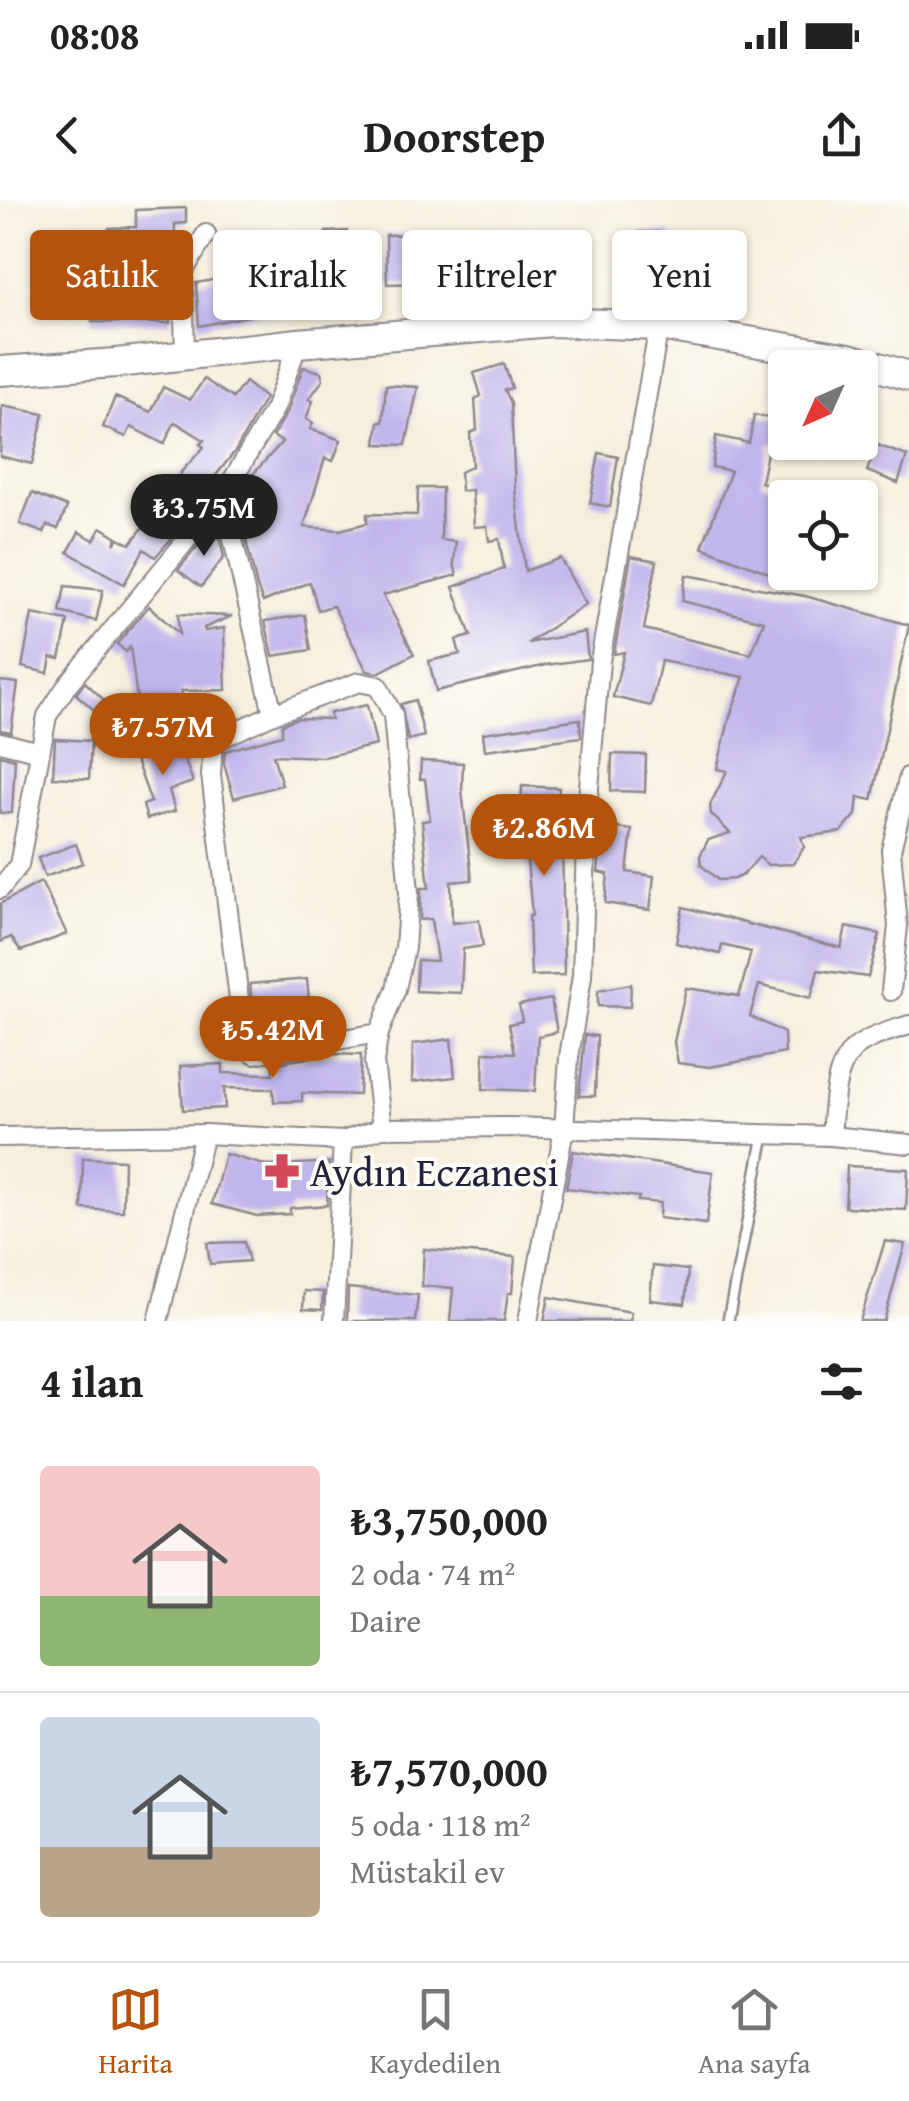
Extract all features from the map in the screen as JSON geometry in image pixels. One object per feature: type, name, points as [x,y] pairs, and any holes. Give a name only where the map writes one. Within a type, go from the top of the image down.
[{"type":"main road","points":[[0,371],[552,322],[659,326],[849,358],[909,376]]},
{"type":"street","points":[[185,355],[183,272],[206,234]]},
{"type":"street","points":[[528,1321],[564,1129],[569,1057],[582,976],[593,713],[608,600],[639,450],[659,326]]},
{"type":"street","points":[[0,888],[19,865],[26,843],[47,716],[68,684],[223,496],[275,408],[298,343]]},
{"type":"street","points":[[223,496],[273,714]]},
{"type":"street","points":[[378,1033],[255,1054],[245,1048],[211,775],[212,742],[359,682],[378,686],[393,715],[409,892],[405,948],[396,989],[378,1033],[374,1062],[382,1128]]},
{"type":"street","points":[[0,742],[40,752]]},
{"type":"street","points":[[891,991],[898,926],[891,850],[909,776]]},
{"type":"street","points":[[830,1136],[836,1082],[852,1051],[862,1042],[909,1025]]},
{"type":"street","points":[[0,1138],[204,1134],[343,1142],[382,1128],[564,1129],[830,1136],[909,1144]]},
{"type":"street","points":[[158,1321],[204,1134]]},
{"type":"street","points":[[334,1321],[343,1142]]},
{"type":"lane","points":[[728,1321],[764,1135]]},
{"type":"building","points":[[186,208],[186,223],[175,224],[175,230],[109,230],[136,227],[136,210]]},
{"type":"building","points":[[386,235],[402,235],[402,284],[387,284]]},
{"type":"building","points":[[213,280],[213,320],[228,320],[199,326],[196,283]]},
{"type":"building","points":[[92,320],[170,320],[170,323]]},
{"type":"building","points":[[504,364],[512,388],[505,390],[511,403],[515,489],[525,571],[560,558],[586,604],[528,643],[585,632],[588,659],[436,691],[429,661],[460,654],[456,640],[471,636],[453,587],[504,569],[499,539],[489,541],[487,526],[474,527],[472,490],[461,491],[460,472],[472,466],[470,433],[477,430],[475,399],[481,396],[474,373]]},
{"type":"building","points":[[303,367],[321,372],[323,380],[309,399],[313,401],[306,419],[313,423],[310,429],[341,440],[333,461],[325,458],[304,527],[340,530],[367,523],[367,514],[417,515],[418,488],[442,488],[441,540],[456,542],[457,575],[383,595],[414,654],[378,673],[367,671],[333,606],[318,610],[310,582],[263,602],[257,587],[237,501],[249,488],[246,482],[282,442],[273,436],[287,412]]},
{"type":"building","points":[[204,379],[233,398],[245,382],[265,398],[236,450],[168,536],[171,539],[155,557],[144,549],[124,584],[68,552],[79,532],[94,540],[101,527],[117,537],[114,544],[119,538],[130,544],[204,447],[200,444],[204,440],[175,422],[164,444],[131,427],[126,437],[103,427],[115,397],[151,412],[163,387],[190,400]]},
{"type":"building","points":[[386,385],[418,387],[406,445],[376,444],[379,422],[383,422]]},
{"type":"building","points":[[2,406],[44,414],[32,464],[0,456]]},
{"type":"building","points":[[754,415],[768,418],[768,448],[761,482],[768,485],[768,573],[702,547],[731,471],[712,467],[716,436],[749,443]]},
{"type":"building","points":[[878,445],[907,456],[898,483],[867,471],[871,460],[878,460]]},
{"type":"building","points":[[599,453],[618,457],[610,507],[590,503]]},
{"type":"building","points":[[32,493],[67,507],[58,529],[47,525],[44,533],[20,524]]},
{"type":"building","points":[[216,524],[224,557],[201,587],[178,570]]},
{"type":"building","points":[[631,556],[657,561],[644,629],[751,654],[764,621],[682,601],[686,575],[805,596],[909,625],[872,800],[858,797],[856,815],[841,832],[801,837],[804,847],[793,864],[768,865],[759,857],[743,875],[718,880],[701,865],[700,856],[708,840],[730,833],[711,814],[710,805],[727,771],[717,769],[744,677],[661,661],[651,706],[613,697],[624,652],[614,654]]},
{"type":"building","points":[[65,586],[103,590],[96,621],[60,612]]},
{"type":"building","points":[[149,606],[179,634],[178,614],[232,616],[204,628],[224,628],[226,690],[181,691],[182,699],[176,700],[179,715],[156,719],[152,703],[138,705],[130,647],[126,652],[117,644]]},
{"type":"building","points":[[32,614],[68,621],[60,659],[51,657],[48,673],[22,667]]},
{"type":"building","points":[[305,615],[311,650],[273,656],[265,621]]},
{"type":"building","points":[[0,681],[18,683],[11,732],[0,730]]},
{"type":"building","points":[[85,682],[104,700],[94,710],[76,694]]},
{"type":"building","points":[[415,700],[424,736],[408,740],[401,704]]},
{"type":"building","points":[[367,705],[376,745],[324,757],[273,755],[282,785],[234,798],[224,764],[225,751],[282,735],[282,724],[297,718],[331,719],[330,713]]},
{"type":"building","points":[[580,719],[581,737],[485,750],[483,733]]},
{"type":"building","points":[[55,739],[91,741],[89,779],[53,777]]},
{"type":"building","points":[[178,742],[193,782],[169,790],[175,811],[147,819],[143,805],[151,802],[135,758]]},
{"type":"building","points":[[612,754],[646,755],[645,792],[611,791]]},
{"type":"building","points":[[0,755],[15,759],[12,813],[0,813]]},
{"type":"building","points":[[421,761],[463,763],[462,790],[472,880],[451,882],[452,923],[479,920],[483,946],[463,949],[461,993],[416,991],[417,960],[437,961],[431,919],[420,920],[421,888],[429,888],[422,821],[430,820],[425,779],[420,779]]},
{"type":"building","points":[[522,786],[559,788],[557,829],[562,829],[564,975],[531,976],[532,916],[524,826],[520,826]]},
{"type":"building","points":[[603,826],[632,830],[627,872],[654,876],[650,910],[605,903],[608,874],[598,872]]},
{"type":"building","points":[[76,844],[83,863],[45,877],[38,858]]},
{"type":"building","points":[[41,882],[67,934],[21,951],[11,937],[0,942],[0,904]]},
{"type":"building","points":[[683,907],[841,948],[846,927],[880,934],[868,977],[818,970],[811,998],[759,985],[750,1016],[784,1033],[785,1053],[710,1067],[678,1063],[674,1042],[686,988],[739,996],[751,952],[722,945],[720,954],[676,943]]},
{"type":"building","points":[[307,979],[309,1000],[282,1003],[283,1010],[253,1013],[250,984]]},
{"type":"building","points":[[631,984],[630,1007],[598,1006],[598,990]]},
{"type":"building","points":[[551,999],[557,1032],[538,1036],[535,1091],[483,1089],[484,1052],[515,1053],[509,1024],[522,1021],[519,1005]]},
{"type":"building","points":[[585,1035],[597,1036],[595,1096],[579,1096]]},
{"type":"building","points":[[451,1039],[455,1077],[412,1082],[413,1044]]},
{"type":"building","points":[[331,1054],[361,1055],[359,1095],[302,1093],[302,1101],[274,1102],[273,1089],[224,1088],[225,1108],[183,1110],[180,1066],[223,1064],[223,1073],[273,1074],[272,1064]]},
{"type":"building","points":[[573,1151],[713,1172],[706,1224],[659,1218],[660,1203],[638,1201],[639,1197],[566,1188]]},
{"type":"building","points":[[225,1154],[268,1166],[329,1162],[327,1205],[290,1208],[290,1214],[257,1216],[212,1204]]},
{"type":"building","points":[[83,1158],[124,1160],[123,1211],[82,1209]]},
{"type":"building","points":[[847,1166],[908,1169],[906,1210],[845,1207]]},
{"type":"building","points":[[885,1241],[905,1244],[884,1321],[860,1321]]},
{"type":"building","points":[[244,1242],[249,1261],[210,1264],[207,1243]]},
{"type":"building","points":[[424,1249],[515,1257],[512,1293],[508,1293],[504,1321],[450,1321],[453,1288],[422,1286]]},
{"type":"building","points":[[653,1266],[688,1270],[685,1304],[650,1300]]},
{"type":"building","points":[[348,1288],[418,1295],[415,1321],[347,1321]]},
{"type":"building","points":[[304,1291],[323,1292],[322,1310],[303,1309]]},
{"type":"building","points":[[549,1297],[631,1312],[630,1321],[544,1321]]},
{"type":"place","name":"Aydın Eczanesi","points":[[282,1171]]}]
